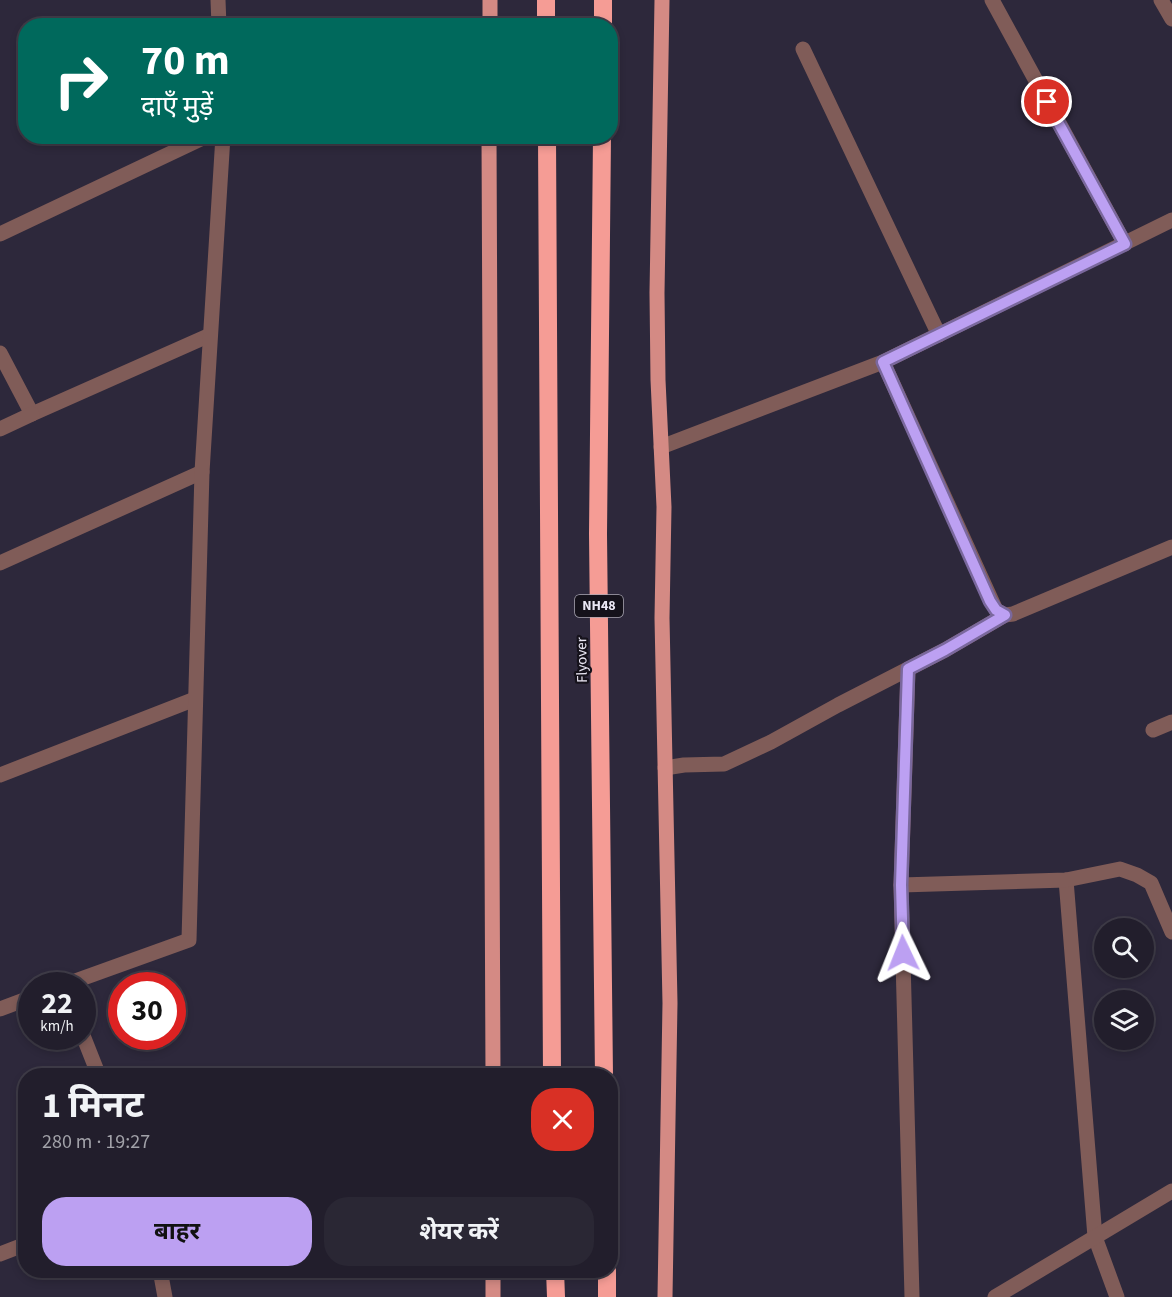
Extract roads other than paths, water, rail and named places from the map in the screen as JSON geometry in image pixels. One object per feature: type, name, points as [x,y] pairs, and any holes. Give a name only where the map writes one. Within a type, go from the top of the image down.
[{"type":"highway","points":[[546,0],[546,18]]},
{"type":"highway","points":[[603,0],[603,18]]},
{"type":"highway","points":[[547,144],[552,1068]]},
{"type":"highway","name":"Flyover","points":[[602,144],[598,534],[604,1068]]},
{"type":"highway","points":[[555,1278],[556,1297]]},
{"type":"highway","points":[[607,1278],[607,1297]]},
{"type":"main road","points":[[490,0],[490,18]]},
{"type":"main road","points":[[662,0],[657,293],[664,507],[662,618],[670,1003],[665,1297]]},
{"type":"main road","points":[[489,144],[493,1068]]},
{"type":"main road","points":[[493,1278],[493,1297]]},
{"type":"street","points":[[218,0],[219,18]]},
{"type":"street","points":[[992,0],[1125,244]]},
{"type":"street","points":[[1161,0],[1172,19]]},
{"type":"street","points":[[803,48],[939,335]]},
{"type":"street","points":[[0,234],[190,144]]},
{"type":"street","points":[[96,973],[189,940],[202,472],[222,144]]},
{"type":"street","points":[[661,447],[883,362],[1172,220]]},
{"type":"street","points":[[0,429],[210,335]]},
{"type":"street","points":[[0,353],[32,414]]},
{"type":"street","points":[[883,362],[990,601],[996,610],[1005,615]]},
{"type":"street","points":[[0,563],[202,472]]},
{"type":"street","points":[[665,768],[724,764],[771,742],[945,650],[1005,615],[1013,614],[1172,547]]},
{"type":"street","points":[[908,669],[901,885],[912,1297]]},
{"type":"street","points":[[0,775],[195,699]]},
{"type":"street","points":[[1153,730],[1172,722]]},
{"type":"street","points":[[901,885],[1066,880],[1120,869],[1151,883],[1172,932]]},
{"type":"street","points":[[1066,880],[1095,1237],[1117,1297]]},
{"type":"street","points":[[0,1009],[18,1002]]},
{"type":"street","points":[[88,1050],[96,1068]]},
{"type":"street","points":[[995,1297],[1172,1191]]},
{"type":"street","points":[[0,1254],[18,1247]]},
{"type":"street","points":[[161,1278],[165,1297]]}]
